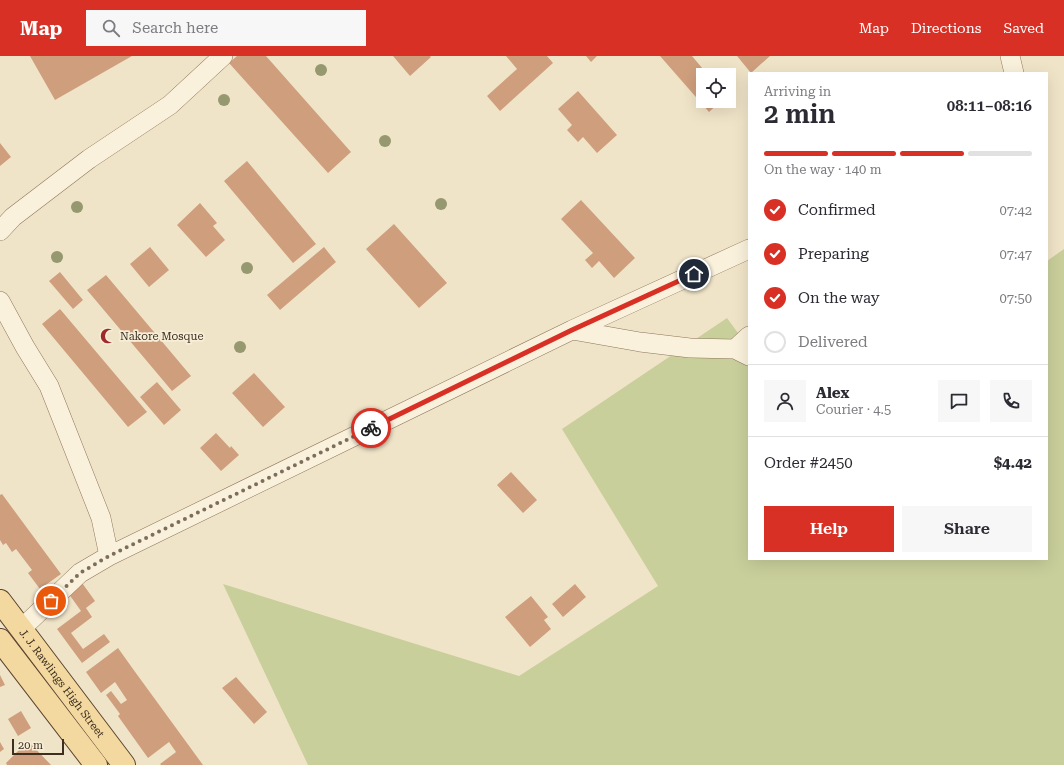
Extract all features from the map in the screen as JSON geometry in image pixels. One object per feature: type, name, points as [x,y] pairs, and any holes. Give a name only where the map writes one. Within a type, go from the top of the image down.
[{"type":"main road","name":"J. J. Rawlings High Street","points":[[0,601],[124,765]]},
{"type":"main road","name":"J. J. Rawlings High Street","points":[[0,640],[96,765]]},
{"type":"street","points":[[0,231],[13,217],[89,159],[170,105],[223,56]]},
{"type":"street","points":[[1010,56],[1014,72]]},
{"type":"street","points":[[21,630],[80,573],[109,556],[572,330],[748,250]]},
{"type":"street","points":[[0,301],[24,347],[49,386],[101,518],[109,556]]},
{"type":"street","points":[[572,330],[640,342],[742,352],[748,338]]},
{"type":"green space","points":[[1064,249],[1064,765],[308,765],[223,584],[519,676],[658,586],[562,429],[727,318],[748,347],[748,560],[1048,560],[1048,260]]},
{"type":"building","points":[[30,56],[132,56],[55,100]]},
{"type":"building","points":[[237,56],[266,56],[351,152],[328,173],[229,63]]},
{"type":"building","points":[[393,56],[430,56],[431,57],[410,76]]},
{"type":"building","points":[[506,56],[547,56],[553,63],[500,111],[487,96],[517,69]]},
{"type":"building","points":[[586,56],[597,56],[591,62]]},
{"type":"building","points":[[660,56],[692,56],[702,68],[696,68],[696,97]]},
{"type":"building","points":[[737,56],[770,56],[752,72],[750,72]]},
{"type":"building","points":[[578,91],[617,135],[597,153],[583,137],[578,142],[567,130],[572,125],[558,109]]},
{"type":"building","points":[[706,108],[713,108],[709,112]]},
{"type":"building","points":[[0,143],[11,157],[0,166]]},
{"type":"building","points":[[247,161],[316,244],[293,263],[224,181]]},
{"type":"building","points":[[581,200],[635,258],[614,278],[599,261],[592,268],[585,260],[593,253],[561,219]]},
{"type":"building","points":[[200,203],[217,223],[213,226],[225,240],[206,257],[177,225]]},
{"type":"building","points":[[394,224],[447,283],[419,308],[366,249]]},
{"type":"building","points":[[150,247],[169,270],[149,287],[130,264]]},
{"type":"building","points":[[324,247],[336,262],[280,310],[267,295]]},
{"type":"building","points":[[60,272],[83,300],[73,309],[49,281]]},
{"type":"building","points":[[106,275],[191,376],[172,391],[87,290]]},
{"type":"building","points":[[60,309],[147,412],[128,427],[42,324]]},
{"type":"building","points":[[254,373],[285,407],[263,427],[232,393]]},
{"type":"building","points":[[157,382],[181,410],[164,425],[140,397]]},
{"type":"building","points":[[216,433],[239,455],[221,471],[200,448]]},
{"type":"building","points":[[511,472],[537,500],[523,513],[497,485]]},
{"type":"building","points":[[2,494],[61,574],[40,589],[28,573],[32,570],[16,549],[12,552],[6,543],[3,545],[0,540],[0,495]]},
{"type":"building","points":[[80,580],[95,601],[86,608],[92,617],[71,633],[83,649],[104,634],[110,642],[82,663],[57,629],[81,611],[66,590]]},
{"type":"building","points":[[575,584],[586,597],[563,617],[552,604]]},
{"type":"building","points":[[531,596],[548,617],[544,620],[551,629],[530,647],[505,617]]},
{"type":"building","points":[[118,648],[203,765],[161,765],[160,764],[176,752],[169,742],[148,758],[118,716],[120,714],[106,695],[111,691],[121,704],[127,700],[115,682],[101,693],[86,672]]},
{"type":"building","points":[[0,675],[5,685],[0,687]]},
{"type":"building","points":[[236,677],[267,712],[254,724],[222,688]]},
{"type":"building","points":[[21,711],[31,728],[18,736],[8,719]]},
{"type":"building","points":[[28,741],[51,765],[7,765],[6,763]]},
{"type":"building","points":[[0,742],[4,749],[0,752]]},
{"type":"way so far","points":[[51,601],[80,573],[109,556],[371,428]]},
{"type":"place","name":"Nakore Mosque","points":[[108,336]]},
{"type":"route","points":[[371,428],[572,330],[694,274]]}]
